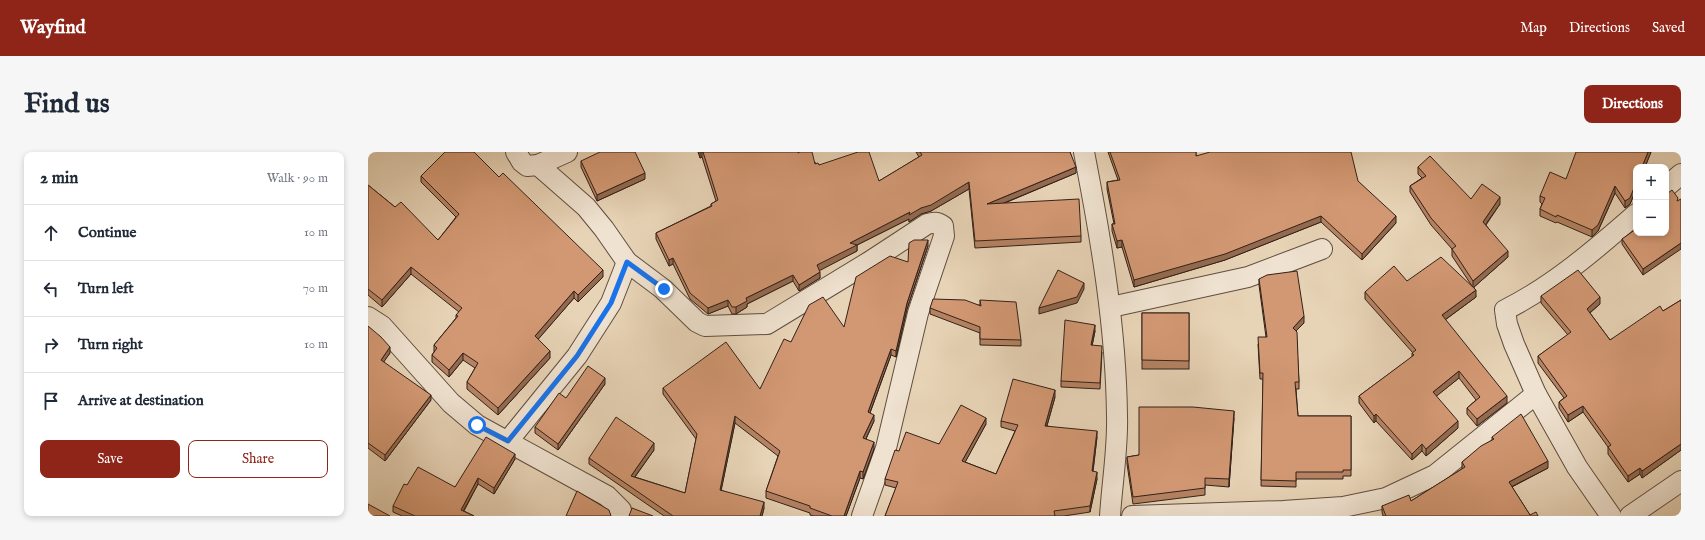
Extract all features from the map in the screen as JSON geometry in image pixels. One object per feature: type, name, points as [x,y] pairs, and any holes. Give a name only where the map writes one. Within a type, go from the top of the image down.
[{"type":"street","points":[[516,152],[522,162],[527,166],[538,165],[567,152]]},
{"type":"street","points":[[1084,152],[1111,307],[1117,417],[1110,516]]},
{"type":"street","points":[[538,165],[586,207],[604,229],[627,262],[664,289],[697,322],[705,326],[767,324],[869,262],[927,224],[934,222],[943,226],[944,236],[918,313],[886,448],[862,516]]},
{"type":"street","points":[[1669,185],[1681,174]]},
{"type":"street","points":[[1610,516],[1577,467],[1536,394],[1506,324],[1505,310],[1550,282],[1599,246],[1633,217]]},
{"type":"street","points":[[1111,307],[1248,277],[1322,250]]},
{"type":"street","points":[[508,441],[577,356],[611,303],[627,262]]},
{"type":"street","points":[[368,317],[382,326],[452,403],[477,425],[607,496],[621,510],[620,516]]},
{"type":"street","points":[[1132,516],[1284,511],[1342,507],[1386,498],[1435,475],[1536,394]]},
{"type":"street","points":[[1630,516],[1681,481]]},
{"type":"building","points":[[445,152],[474,152],[499,177],[503,173],[603,270],[578,295],[574,291],[535,336],[550,351],[498,408],[467,382],[478,363],[463,353],[449,370],[432,355],[437,348],[434,345],[458,316],[456,315],[462,308],[411,267],[382,300],[368,289],[368,185],[395,207],[401,202],[438,240],[459,214],[421,176]]},
{"type":"building","points":[[600,152],[635,152],[645,173],[597,195],[581,161]]},
{"type":"building","points":[[703,152],[812,152],[815,164],[818,163],[819,165],[858,152],[869,152],[879,181],[922,155],[920,152],[1070,152],[1076,167],[987,204],[1079,199],[1081,236],[975,241],[969,182],[931,205],[921,208],[909,215],[910,212],[850,243],[857,245],[817,265],[820,272],[799,285],[793,275],[746,298],[747,301],[736,307],[732,307],[728,300],[708,308],[690,293],[673,258],[669,260],[656,233],[712,206],[711,204],[718,200]]},
{"type":"building","points":[[1110,152],[1196,152],[1196,156],[1210,152],[1351,152],[1358,181],[1396,216],[1362,254],[1321,216],[1225,254],[1134,280],[1122,240],[1117,241],[1112,224],[1115,224],[1107,182],[1120,180]]},
{"type":"building","points":[[1576,152],[1648,152],[1643,164],[1633,164],[1633,190],[1630,198],[1625,201],[1615,186],[1598,225],[1592,230],[1557,215],[1556,217],[1540,209],[1545,198],[1540,196],[1550,172],[1566,179]]},
{"type":"building","points":[[1430,156],[1471,199],[1482,184],[1500,197],[1483,222],[1508,251],[1473,281],[1452,249],[1456,246],[1431,218],[1410,186],[1426,176],[1418,167]]},
{"type":"building","points":[[1672,190],[1678,198],[1677,201],[1681,199],[1681,243],[1643,269],[1622,239],[1633,231],[1633,236],[1669,236],[1669,192]]},
{"type":"building","points":[[914,240],[928,240],[907,303],[896,351],[891,349],[868,412],[874,415],[863,438],[874,442],[863,472],[860,471],[844,516],[832,516],[810,508],[810,506],[766,491],[780,451],[735,416],[720,490],[764,502],[760,516],[673,516],[589,458],[616,417],[654,443],[631,476],[685,493],[697,434],[663,388],[726,342],[760,389],[784,339],[791,342],[809,305],[823,297],[844,327],[856,277],[890,256],[908,262],[909,243]]},
{"type":"building","points":[[1441,257],[1476,290],[1442,315],[1507,396],[1477,419],[1467,408],[1480,397],[1459,371],[1433,392],[1458,421],[1426,449],[1422,444],[1412,454],[1376,414],[1374,416],[1359,396],[1414,355],[1412,353],[1416,350],[1365,292],[1394,266],[1407,281]]},
{"type":"building","points":[[1058,270],[1084,283],[1077,297],[1039,308]]},
{"type":"building","points":[[1578,270],[1600,297],[1587,309],[1610,340],[1660,306],[1663,311],[1681,300],[1681,444],[1642,471],[1640,468],[1628,476],[1608,447],[1611,445],[1583,406],[1568,415],[1559,402],[1567,396],[1538,356],[1571,332],[1541,296]]},
{"type":"building","points":[[1297,271],[1304,316],[1293,328],[1297,332],[1299,382],[1295,382],[1298,416],[1351,416],[1351,470],[1343,470],[1343,472],[1296,472],[1296,481],[1261,480],[1263,373],[1260,373],[1258,337],[1267,337],[1259,279],[1267,275]]},
{"type":"building","points":[[933,299],[965,300],[981,306],[980,300],[1016,302],[1021,340],[980,339],[980,327],[930,308]]},
{"type":"building","points":[[1142,313],[1189,313],[1189,361],[1142,360]]},
{"type":"building","points":[[1065,320],[1095,325],[1091,345],[1102,346],[1100,383],[1061,381]]},
{"type":"building","points":[[368,326],[390,347],[381,360],[431,395],[385,455],[368,443]]},
{"type":"building","points":[[588,366],[605,378],[558,444],[535,427],[559,393],[566,398]]},
{"type":"building","points":[[1013,379],[1055,390],[1045,426],[1097,431],[1092,471],[1097,472],[1090,506],[1054,511],[1055,516],[885,516],[898,482],[885,479],[895,450],[899,451],[906,432],[939,444],[961,405],[986,418],[962,461],[996,474],[1018,425],[1001,421]]},
{"type":"building","points":[[1139,407],[1193,407],[1234,411],[1229,479],[1205,478],[1205,488],[1133,497],[1127,457],[1139,455]]},
{"type":"building","points":[[1521,414],[1548,461],[1509,482],[1530,515],[1536,512],[1538,516],[1386,516],[1382,506],[1409,495],[1411,501],[1465,467],[1462,462],[1481,446],[1494,439],[1492,437]]},
{"type":"building","points":[[486,437],[515,454],[494,488],[478,478],[461,510],[474,516],[415,516],[393,506],[404,484],[407,485],[418,467],[455,487]]},
{"type":"building","points":[[577,491],[609,510],[611,516],[566,516]]},
{"type":"building","points":[[368,504],[390,516],[368,516]]},
{"type":"building","points":[[632,508],[653,516],[629,516]]},
{"type":"route","points":[[477,425],[508,441],[577,356],[611,303],[627,262],[664,289]]}]
